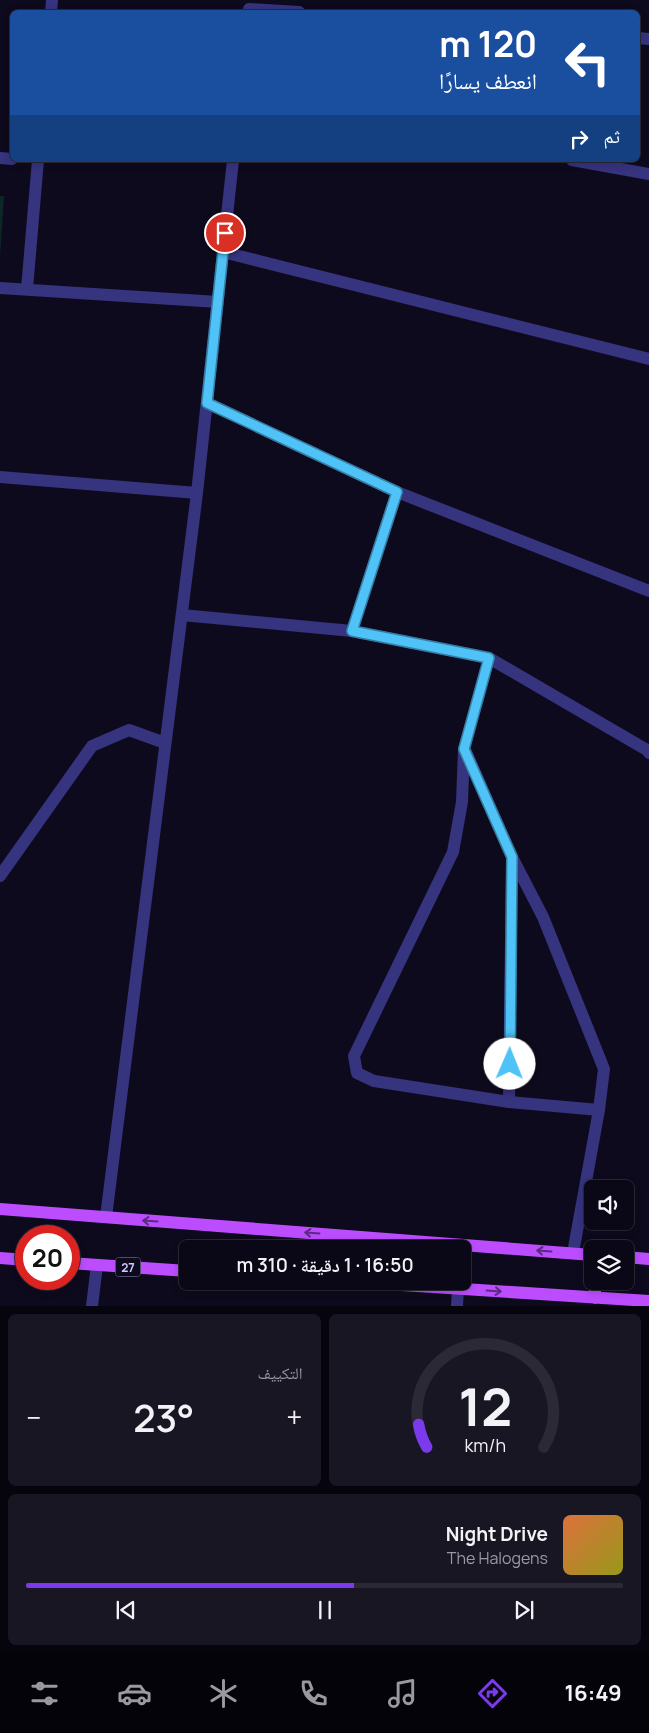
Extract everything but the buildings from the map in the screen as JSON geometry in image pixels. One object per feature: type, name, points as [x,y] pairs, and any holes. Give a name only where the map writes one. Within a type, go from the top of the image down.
[{"type":"main road","points":[[0,1209],[584,1254]]},
{"type":"main road","points":[[0,1258],[15,1259]]},
{"type":"main road","points":[[634,1258],[649,1259]]},
{"type":"main road","name":"27","points":[[80,1264],[179,1271]]},
{"type":"main road","points":[[471,1290],[649,1301]]},
{"type":"main road","points":[[595,1290],[595,1298]]},
{"type":"street","points":[[249,7],[280,10]]},
{"type":"street","points":[[28,290],[38,162]]},
{"type":"street","points":[[106,1217],[197,493],[233,162]]},
{"type":"street","points":[[583,162],[649,174]]},
{"type":"street","points":[[223,252],[649,359]]},
{"type":"street","points":[[0,288],[218,302]]},
{"type":"street","points":[[207,403],[397,492],[649,591]]},
{"type":"street","points":[[0,477],[197,493]]},
{"type":"street","points":[[352,631],[397,492]]},
{"type":"street","points":[[182,615],[352,631],[489,658],[647,750],[649,753]]},
{"type":"street","points":[[489,658],[464,749],[462,802],[453,852],[354,1056],[357,1073],[374,1081],[509,1102],[598,1110]]},
{"type":"street","points":[[0,876],[92,746],[129,730],[165,744]]},
{"type":"street","points":[[464,749],[512,857],[543,917],[604,1068],[573,1253]]},
{"type":"street","points":[[509,1102],[512,857]]},
{"type":"street","points":[[92,1306],[97,1266]]},
{"type":"street","points":[[457,1306],[458,1290]]},
{"type":"green space","points":[[0,196],[4,196],[0,257]]},
{"type":"route","points":[[225,233],[207,403],[397,492],[352,631],[489,658],[464,749],[512,857],[510,1064]]}]
